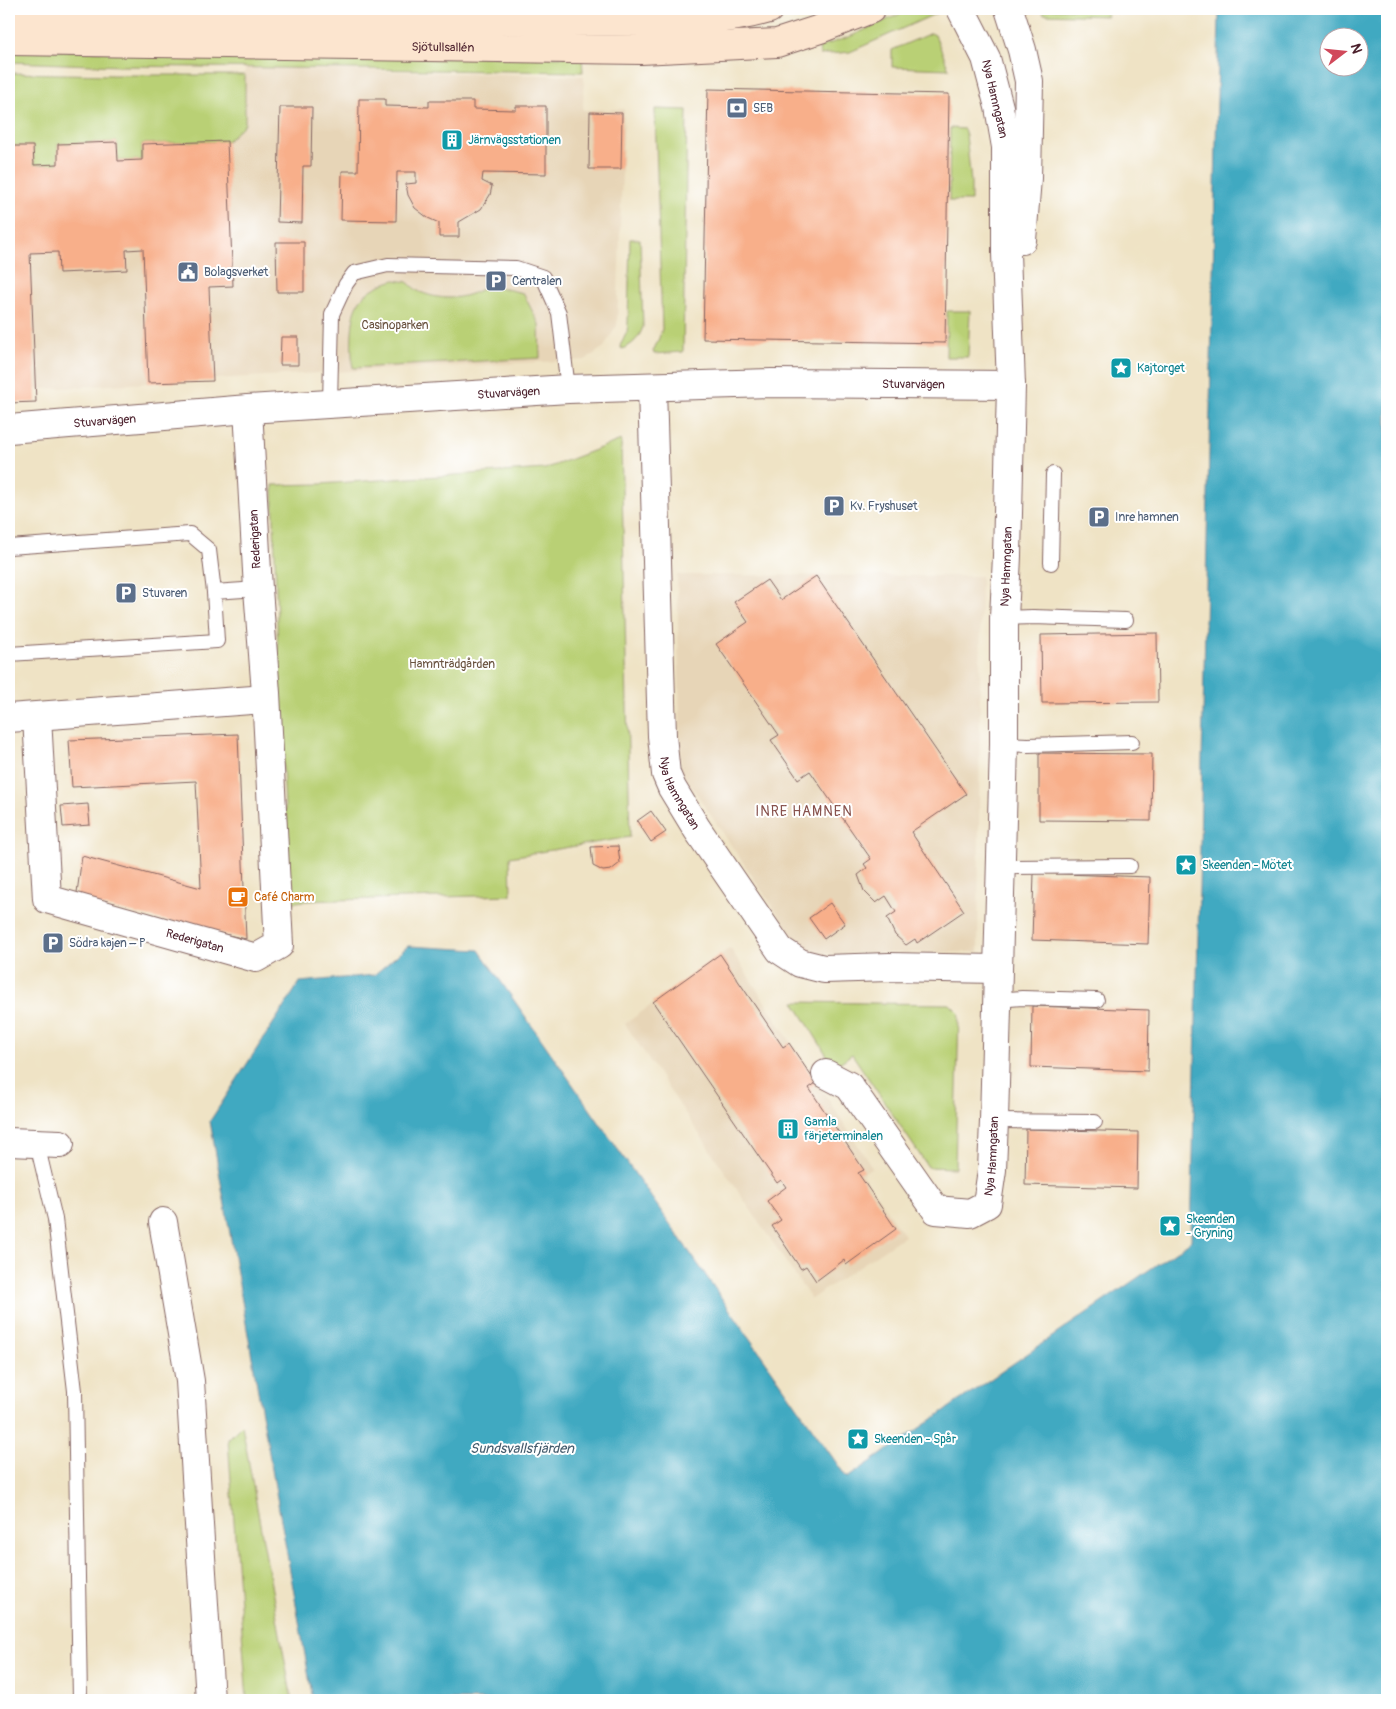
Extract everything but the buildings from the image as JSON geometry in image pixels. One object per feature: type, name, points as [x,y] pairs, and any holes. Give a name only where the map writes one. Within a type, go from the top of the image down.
[{"type":"main road","points":[[9,16],[104,18],[254,13],[472,22],[702,22],[747,15],[769,9]]},
{"type":"main road","name":"Sjötullsallén","points":[[9,41],[642,50],[777,43],[871,9]]},
{"type":"street","name":"Nya Hamngatan","points":[[826,1074],[849,1086],[936,1210],[970,1213],[987,1204],[992,1170],[994,1122],[1004,744],[1004,618],[1011,385],[1006,253],[1006,147],[999,108],[986,58],[961,9]]},
{"type":"street","name":"Nya Hamngatan","points":[[1008,284],[1022,246],[1027,178],[1028,82],[1022,50],[1009,9]]},
{"type":"street","name":"Stuvarvägen","points":[[9,429],[248,409],[568,389],[772,383],[1011,385]]},
{"type":"street","name":"Nya Hamngatan","points":[[652,387],[662,736],[666,774],[672,788],[697,829],[780,950],[800,963],[824,969],[997,969]]},
{"type":"street","name":"Rederigatan","points":[[37,717],[46,899],[256,958],[279,945],[248,409]]},
{"type":"street","points":[[9,718],[266,698]]},
{"type":"street","points":[[9,1142],[48,1144]]},
{"type":"street","points":[[163,1222],[190,1381],[210,1700]]},
{"type":"lane","points":[[330,404],[332,314],[346,284],[354,272],[388,265],[516,268],[543,277],[558,313],[568,389]]},
{"type":"lane","points":[[1051,563],[1053,474]]},
{"type":"lane","points":[[9,547],[190,534],[209,550],[217,641],[9,654]]},
{"type":"lane","points":[[214,592],[258,589]]},
{"type":"lane","points":[[1004,618],[1126,620]]},
{"type":"lane","points":[[1004,744],[1132,742]]},
{"type":"lane","points":[[1001,867],[1130,866]]},
{"type":"lane","points":[[996,1000],[1022,998],[1097,1000]]},
{"type":"lane","points":[[994,1122],[1096,1122]]},
{"type":"lane","points":[[48,1144],[75,1391],[80,1700]]},
{"type":"shaded area","points":[[245,68],[584,76],[583,110],[624,109],[617,325],[604,347],[585,360],[352,371],[9,391],[9,131],[245,123]]},
{"type":"shaded area","points":[[677,575],[981,576],[978,952],[805,954],[681,771]]},
{"type":"shaded area","name":"Gamla färjeterminalen","points":[[730,948],[872,1167],[862,1174],[904,1236],[811,1299],[625,1024]]},
{"type":"green space","points":[[911,9],[944,10],[850,52],[820,55],[819,47],[849,37]]},
{"type":"green space","points":[[1042,9],[1107,9],[1107,16],[1044,14]]},
{"type":"green space","points":[[931,33],[935,35],[949,69],[892,67],[892,50]]},
{"type":"green space","points":[[9,50],[582,57],[583,72],[121,66],[9,62]]},
{"type":"green space","points":[[9,73],[245,75],[245,124],[227,141],[142,144],[142,160],[118,161],[117,142],[58,144],[58,164],[34,165],[33,146],[9,146]]},
{"type":"green space","points":[[655,109],[687,110],[683,352],[654,354],[653,351],[662,329]]},
{"type":"green space","points":[[950,128],[964,129],[966,135],[971,201],[949,201]]},
{"type":"green space","points":[[630,239],[640,239],[643,327],[635,341],[622,349],[620,346],[627,332],[628,324]]},
{"type":"green space","name":"Casinoparken","points":[[395,280],[407,282],[420,292],[447,298],[464,296],[489,285],[523,293],[539,324],[540,358],[353,368],[353,325],[359,302],[370,291]]},
{"type":"green space","points":[[947,311],[970,311],[968,357],[946,357]]},
{"type":"green space","name":"Hamnträdgården","points":[[621,440],[630,837],[510,857],[511,895],[303,901],[290,903],[279,691],[273,485],[320,484],[545,469]]},
{"type":"green space","points":[[794,1002],[950,1004],[959,1013],[955,1168],[928,1167],[852,1054],[834,1067]]},
{"type":"green space","points":[[242,1425],[292,1700],[247,1700],[228,1439]]},
{"type":"water","name":"Sundsvallsfjärden","points":[[1220,9],[1387,9],[1387,1700],[313,1700],[210,1121],[300,982],[374,975],[408,946],[479,950],[847,1478],[1191,1241],[1219,13]]},
{"type":"place","name":"SEB","points":[[737,108]]},
{"type":"place","name":"Järnvägsstationen","points":[[452,140]]},
{"type":"place","name":"Bolagsverket","points":[[188,272]]},
{"type":"place","name":"Centralen","points":[[496,281]]},
{"type":"place","name":"Kajtorget","points":[[1121,368]]},
{"type":"place","name":"Kv. Fryshuset","points":[[834,506]]},
{"type":"place","name":"Inre hamnen","points":[[1099,517]]},
{"type":"place","name":"Stuvaren","points":[[126,593]]},
{"type":"place","name":"Skeenden - Mötet","points":[[1186,865]]},
{"type":"place","name":"Café Charm","points":[[238,897]]},
{"type":"place","name":"Södra kajen – P","points":[[53,943]]},
{"type":"place","name":"Gamla färjeterminalen","points":[[788,1129]]},
{"type":"place","name":"Skeenden - Gryning","points":[[1170,1226]]},
{"type":"place","name":"Skeenden - Spår","points":[[858,1439]]},
{"type":"district","name":"INRE HAMNEN","points":[[804,811]]}]
